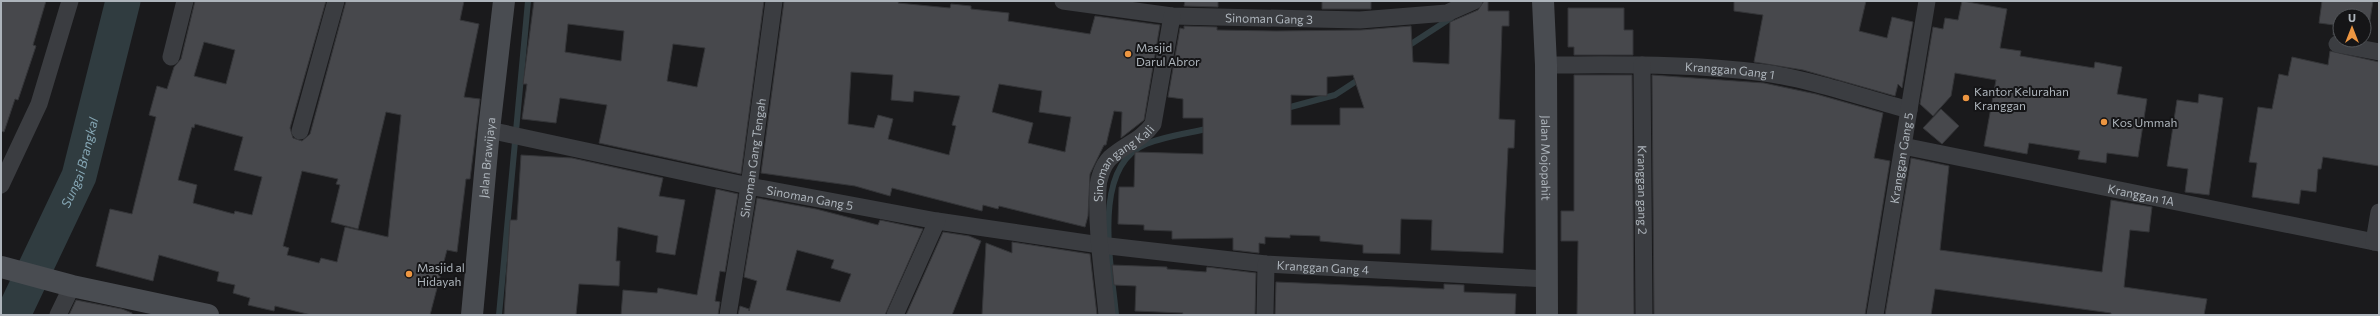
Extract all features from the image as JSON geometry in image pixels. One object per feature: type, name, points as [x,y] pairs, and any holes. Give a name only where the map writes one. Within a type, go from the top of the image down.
[{"type":"main road","name":"Jalan Brawijaya","points":[[472,315],[507,135],[504,1]]},
{"type":"main road","name":"Jalan Mojopahit","points":[[1543,1],[1546,65],[1547,315]]},
{"type":"main road","points":[[1,267],[68,285],[208,315]]},
{"type":"street","points":[[1,185],[39,104],[70,1]]},
{"type":"street","points":[[171,57],[185,1]]},
{"type":"street","points":[[300,131],[336,1]]},
{"type":"street","name":"Sinoman Gang Tengah","points":[[728,315],[749,186],[774,1]]},
{"type":"street","name":"Sinoman Gang 3","points":[[1063,1],[1121,5],[1172,16],[1360,20],[1446,13],[1474,1]]},
{"type":"street","name":"Kranggan Gang 5","points":[[1875,315],[1927,1]]},
{"type":"street","name":"Sinoman gang Kali","points":[[1107,315],[1100,245],[1099,179],[1110,158],[1143,136],[1153,124],[1172,16]]},
{"type":"street","points":[[2358,48],[2379,52]]},
{"type":"street","name":"Kranggan Gang 1","points":[[1546,65],[1642,65],[1764,73],[1789,78],[1909,110]]},
{"type":"street","name":"Kranggan gang 2","points":[[1642,65],[1644,315]]},
{"type":"street","name":"Sinoman Gang 5","points":[[507,135],[749,186],[937,221],[1100,245]]},
{"type":"street","name":"Kranggan 1A","points":[[1903,146],[2377,242]]},
{"type":"street","points":[[2377,242],[2379,212]]},
{"type":"street","points":[[895,315],[937,221]]},
{"type":"street","name":"Kranggan Gang 4","points":[[1100,245],[1266,264],[1547,279]]},
{"type":"street","points":[[1265,315],[1266,264]]},
{"type":"street","points":[[58,315],[68,285]]},
{"type":"building","points":[[1,1],[46,1],[33,45],[36,46],[18,100],[15,99],[4,132],[1,131]]},
{"type":"building","points":[[195,1],[326,1],[290,128],[293,138],[302,141],[310,134],[346,1],[464,1],[460,20],[479,24],[464,97],[480,99],[470,179],[466,179],[457,252],[447,250],[430,315],[311,315],[275,306],[274,311],[248,305],[250,298],[233,293],[235,285],[217,281],[219,272],[159,255],[153,281],[96,266],[110,209],[132,214],[156,117],[149,115],[157,86],[167,89],[174,67],[181,59]],"holes":[[[204,42],[235,50],[226,84],[194,76]],[[386,112],[401,115],[388,237],[345,227],[337,262],[321,258],[319,263],[287,255],[289,248],[283,246],[302,171],[338,179],[336,184],[340,185],[331,222],[358,229]],[[195,124],[243,137],[234,170],[262,177],[252,215],[235,211],[234,214],[193,203],[197,185],[178,180],[192,127],[194,128]]]},
{"type":"building","points":[[534,1],[764,1],[741,174],[599,143],[607,105],[560,98],[556,123],[522,119],[527,84],[523,84]],"holes":[[[568,24],[624,31],[621,61],[565,52]],[[673,44],[705,48],[697,87],[667,81]]]},
{"type":"building","points":[[784,1],[899,1],[898,3],[950,8],[951,4],[971,6],[971,9],[1009,13],[1008,21],[1090,34],[1095,16],[1160,25],[1144,120],[1121,138],[1122,112],[1114,111],[1106,145],[1104,145],[1090,174],[1088,216],[1085,227],[999,206],[998,209],[983,205],[982,211],[892,188],[890,196],[855,186],[761,173]],"holes":[[[851,72],[893,75],[891,100],[913,102],[914,91],[960,96],[952,125],[956,126],[949,155],[888,139],[893,119],[878,115],[874,128],[848,124]],[[999,84],[1042,91],[1039,112],[1071,117],[1065,152],[1028,143],[1033,123],[992,112]]]},
{"type":"building","points":[[1185,1],[1218,1],[1218,7],[1184,6]]},
{"type":"building","points":[[1322,1],[1371,1],[1371,9],[1322,9]]},
{"type":"building","points":[[1484,1],[1488,1],[1488,11],[1509,11],[1509,26],[1502,26],[1499,119],[1515,120],[1514,148],[1508,148],[1503,253],[1431,250],[1432,220],[1401,219],[1400,254],[1363,253],[1363,245],[1320,241],[1320,236],[1290,235],[1290,238],[1265,237],[1265,244],[1259,243],[1259,253],[1233,250],[1233,238],[1172,239],[1172,231],[1144,230],[1144,225],[1118,224],[1119,187],[1134,187],[1135,152],[1203,154],[1203,118],[1183,118],[1183,99],[1168,97],[1180,28],[1184,29],[1184,26],[1217,27],[1217,30],[1277,31],[1361,30],[1411,26],[1413,62],[1449,64],[1450,22],[1478,10]],"holes":[[[1353,75],[1364,108],[1340,108],[1340,125],[1291,125],[1291,95],[1327,96],[1327,77]]]},
{"type":"building","points":[[1734,1],[1866,1],[1859,31],[1887,38],[1892,17],[1913,22],[1902,88],[1898,84],[1895,96],[1803,70],[1754,62],[1763,15],[1734,11]]},
{"type":"building","points":[[1962,1],[2007,9],[2000,48],[2021,51],[2020,56],[2094,68],[2095,62],[2122,67],[2117,94],[2147,99],[2138,157],[2107,153],[2106,163],[2078,159],[2080,151],[2029,143],[2027,154],[1984,146],[1996,80],[1955,73],[1951,96],[1933,116],[1920,104],[1933,27],[1943,29],[1945,18],[1958,20]]},
{"type":"building","points":[[2322,1],[2373,1],[2372,8],[2332,8],[2332,25],[2319,23]]},
{"type":"building","points":[[1568,8],[1624,8],[1624,30],[1633,30],[1633,55],[1574,55],[1574,47],[1568,47]]},
{"type":"building","points":[[2330,51],[2379,62],[2379,166],[2323,157],[2321,169],[2318,169],[2316,192],[2301,190],[2299,204],[2252,197],[2257,163],[2249,162],[2258,107],[2272,109],[2279,74],[2288,76],[2292,57],[2328,65]]},
{"type":"building","points":[[1574,75],[1632,75],[1634,315],[1577,315],[1578,241],[1561,241],[1561,211],[1574,211]]},
{"type":"building","points":[[1652,75],[1764,83],[1816,94],[1883,113],[1874,158],[1890,161],[1865,315],[1654,315]]},
{"type":"building","points":[[2199,94],[2223,98],[2209,195],[2185,192],[2188,169],[2167,166],[2177,100],[2198,103]]},
{"type":"building","points":[[1941,109],[1959,126],[1942,144],[1923,128]]},
{"type":"building","points":[[521,155],[572,158],[663,178],[659,196],[685,200],[675,255],[656,252],[658,236],[618,227],[616,261],[620,261],[619,286],[579,284],[576,315],[504,315],[510,220],[517,220]]},
{"type":"building","points":[[1911,158],[1949,166],[1940,250],[2102,272],[2111,200],[2152,207],[2149,232],[2130,230],[2124,287],[2207,299],[2204,315],[2111,315],[2111,313],[1935,289],[1931,315],[1885,315]]},
{"type":"building","points":[[716,189],[738,194],[725,272],[720,271],[715,301],[720,302],[718,315],[621,315],[623,290],[657,293],[658,288],[697,295]]},
{"type":"building","points":[[757,198],[816,209],[878,225],[880,220],[923,229],[885,315],[738,315],[740,306],[749,309],[749,311],[757,281],[744,277]],"holes":[[[797,250],[834,260],[831,268],[851,274],[840,302],[786,290]]]},
{"type":"building","points":[[943,232],[969,236],[981,241],[952,315],[906,315]]},
{"type":"building","points":[[1012,242],[1090,254],[1097,315],[982,315],[986,243],[1012,253]]},
{"type":"building","points":[[1112,265],[1167,267],[1167,269],[1206,272],[1207,267],[1256,273],[1255,315],[1182,315],[1183,313],[1135,311],[1136,286],[1114,285]]},
{"type":"building","points":[[1276,282],[1444,289],[1444,284],[1464,285],[1464,292],[1516,294],[1515,315],[1275,315]]},
{"type":"building","points":[[76,300],[122,309],[132,313],[132,315],[69,315]]},
{"type":"waterway","name":"Sungai Brangkal","points":[[13,315],[79,176],[123,1]]},
{"type":"waterway","points":[[499,315],[528,1]]},
{"type":"waterway","points":[[1405,48],[1451,18]]},
{"type":"waterway","points":[[1283,109],[1335,95],[1361,78]]},
{"type":"waterway","points":[[1116,315],[1111,271],[1108,220],[1111,196],[1117,174],[1128,156],[1146,144],[1211,128]]},
{"type":"place","name":"Masjid Darul Abror","points":[[1128,54]]},
{"type":"place","name":"Kantor Kelurahan Kranggan","points":[[1966,98]]},
{"type":"place","name":"Kos Ummah","points":[[2104,122]]},
{"type":"place","name":"Masjid al Hidayah","points":[[409,274]]}]
